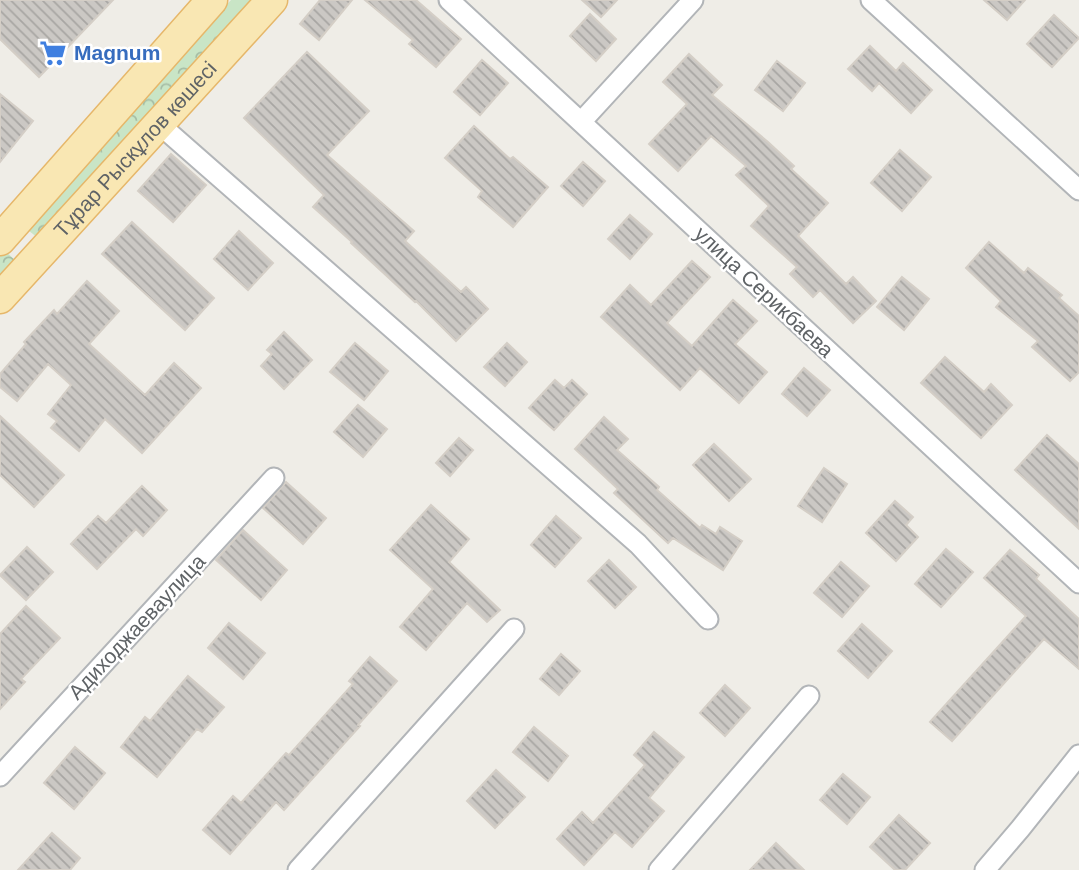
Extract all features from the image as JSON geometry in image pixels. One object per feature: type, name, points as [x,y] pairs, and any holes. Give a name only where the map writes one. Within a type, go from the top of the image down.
[{"type":"main road","name":"Тұрар Рыскұлов көшесі","points":[[2,238],[212,0]]},
{"type":"main road","name":"Тұрар Рыскұлов көшесі","points":[[0,298],[272,0]]},
{"type":"main road","points":[[2,238],[34,261]]},
{"type":"street","name":"улица Серикбаева","points":[[449,0],[1079,583]]},
{"type":"street","points":[[581,122],[694,0]]},
{"type":"street","points":[[870,0],[1079,190]]},
{"type":"street","points":[[159,124],[638,544],[708,619]]},
{"type":"street","name":"Адиходжаеваулица","points":[[0,776],[274,478]]},
{"type":"street","points":[[298,870],[513,629]]},
{"type":"street","points":[[659,870],[809,696]]},
{"type":"street","points":[[985,870],[1079,755]]},
{"type":"green space","points":[[231,0],[253,0],[38,238],[24,227]]},
{"type":"green space","points":[[4,250],[15,260],[0,277],[0,254]]},
{"type":"building","points":[[0,0],[113,0],[39,77],[0,39]]},
{"type":"building","points":[[320,0],[352,0],[319,40],[300,24]]},
{"type":"building","points":[[365,0],[416,0],[461,39],[436,67],[409,44],[413,40]]},
{"type":"building","points":[[582,0],[617,0],[601,17]]},
{"type":"building","points":[[984,0],[1025,0],[1007,20]]},
{"type":"building","points":[[590,14],[616,39],[596,61],[570,36]]},
{"type":"building","points":[[1054,15],[1079,38],[1052,67],[1027,44]]},
{"type":"building","points":[[870,46],[896,71],[903,63],[932,90],[911,113],[879,83],[872,91],[848,69]]},
{"type":"building","points":[[307,52],[369,111],[327,155],[414,231],[405,241],[461,292],[466,287],[488,309],[456,341],[313,207],[324,195],[244,118]]},
{"type":"building","points":[[689,54],[722,85],[712,95],[794,166],[791,169],[828,203],[798,236],[846,284],[853,277],[876,301],[853,323],[820,290],[813,297],[790,274],[797,267],[751,226],[769,206],[736,175],[746,166],[711,136],[678,171],[649,144],[687,104],[663,82]]},
{"type":"building","points":[[482,60],[508,83],[480,115],[454,92]]},
{"type":"building","points":[[777,61],[805,83],[783,111],[755,90]]},
{"type":"building","points":[[0,94],[33,121],[0,162]]},
{"type":"building","points":[[474,126],[510,159],[513,157],[548,187],[513,227],[478,197],[482,191],[445,158]]},
{"type":"building","points":[[900,150],[931,177],[902,211],[871,183]]},
{"type":"building","points":[[171,154],[206,185],[173,222],[138,191]]},
{"type":"building","points":[[583,162],[605,181],[583,206],[561,186]]},
{"type":"building","points":[[630,215],[652,234],[630,259],[608,239]]},
{"type":"building","points":[[132,222],[214,298],[185,330],[102,254]]},
{"type":"building","points":[[239,231],[273,263],[248,290],[214,259]]},
{"type":"building","points":[[989,242],[1024,273],[1028,268],[1062,295],[1059,298],[1079,316],[1079,372],[1070,381],[1032,347],[1038,341],[996,307],[1001,301],[966,268]]},
{"type":"building","points":[[692,261],[710,277],[667,323],[692,346],[733,300],[757,321],[735,344],[767,372],[739,403],[700,368],[680,390],[601,317],[630,285],[651,305]]},
{"type":"building","points":[[902,277],[929,299],[904,330],[877,307]]},
{"type":"building","points":[[87,281],[119,311],[89,344],[145,395],[174,363],[201,388],[142,453],[105,419],[79,451],[51,428],[57,421],[48,414],[71,385],[48,364],[17,401],[0,387],[0,374],[26,344],[24,342],[54,310],[57,314]]},
{"type":"building","points":[[284,332],[312,360],[284,389],[261,366],[272,354],[267,350]]},
{"type":"building","points":[[355,343],[388,371],[364,400],[330,372]]},
{"type":"building","points":[[507,343],[527,362],[505,386],[484,367]]},
{"type":"building","points":[[945,357],[984,392],[991,384],[1012,405],[981,438],[921,383]]},
{"type":"building","points":[[804,368],[830,390],[807,416],[782,394]]},
{"type":"building","points":[[555,380],[564,388],[572,380],[587,394],[554,430],[529,408]]},
{"type":"building","points":[[358,405],[387,429],[363,457],[334,432]]},
{"type":"building","points":[[0,416],[64,475],[34,507],[0,475]]},
{"type":"building","points":[[604,417],[628,439],[617,450],[659,487],[657,490],[700,528],[702,525],[716,534],[720,527],[742,541],[723,570],[673,538],[668,543],[614,493],[618,489],[575,449]]},
{"type":"building","points":[[1047,435],[1079,464],[1079,529],[1015,470]]},
{"type":"building","points":[[459,438],[473,450],[450,476],[436,463]]},
{"type":"building","points":[[714,444],[751,479],[729,501],[693,465]]},
{"type":"building","points":[[824,468],[847,484],[822,522],[798,506]]},
{"type":"building","points":[[286,482],[326,518],[303,544],[263,508]]},
{"type":"building","points":[[142,486],[167,510],[143,536],[136,529],[97,569],[71,544],[98,516],[106,523]]},
{"type":"building","points":[[895,501],[913,517],[906,525],[918,537],[896,561],[866,533]]},
{"type":"building","points":[[431,505],[469,539],[449,562],[500,610],[487,622],[467,603],[426,650],[400,627],[433,589],[390,550]]},
{"type":"building","points":[[556,516],[581,538],[555,567],[531,545]]},
{"type":"building","points":[[243,530],[287,570],[261,600],[216,560]]},
{"type":"building","points":[[27,547],[53,572],[26,600],[0,575]]},
{"type":"building","points":[[946,549],[973,572],[941,607],[915,584]]},
{"type":"building","points":[[1010,550],[1039,575],[1036,579],[1079,619],[1079,669],[1044,639],[952,741],[930,722],[1026,616],[984,578]]},
{"type":"building","points":[[609,560],[636,587],[615,608],[588,581]]},
{"type":"building","points":[[841,562],[869,586],[842,617],[814,593]]},
{"type":"building","points":[[26,606],[60,638],[21,679],[25,682],[0,709],[0,634]]},
{"type":"building","points":[[229,623],[265,653],[243,679],[208,648]]},
{"type":"building","points":[[862,624],[892,651],[868,678],[838,651]]},
{"type":"building","points":[[561,654],[580,671],[559,695],[540,679]]},
{"type":"building","points":[[370,657],[397,681],[284,810],[276,802],[230,854],[203,830],[233,796],[241,803],[286,753],[289,755],[353,684],[349,681]]},
{"type":"building","points":[[188,676],[224,707],[202,732],[197,729],[157,777],[121,747],[145,717],[150,721]]},
{"type":"building","points":[[725,685],[750,708],[725,736],[700,713]]},
{"type":"building","points":[[534,727],[568,756],[548,781],[513,752]]},
{"type":"building","points":[[654,732],[684,757],[649,798],[664,811],[632,847],[615,832],[584,865],[557,839],[582,812],[593,823],[645,765],[634,755]]},
{"type":"building","points":[[75,747],[105,773],[74,809],[44,783]]},
{"type":"building","points":[[496,770],[525,797],[495,828],[467,801]]},
{"type":"building","points":[[843,774],[870,797],[847,824],[820,800]]},
{"type":"building","points":[[899,815],[930,843],[905,870],[895,870],[870,847]]},
{"type":"building","points":[[52,833],[80,858],[70,870],[18,870]]},
{"type":"building","points":[[776,843],[804,870],[750,870]]},
{"type":"place","name":"Magnum","points":[[53,53]]}]
